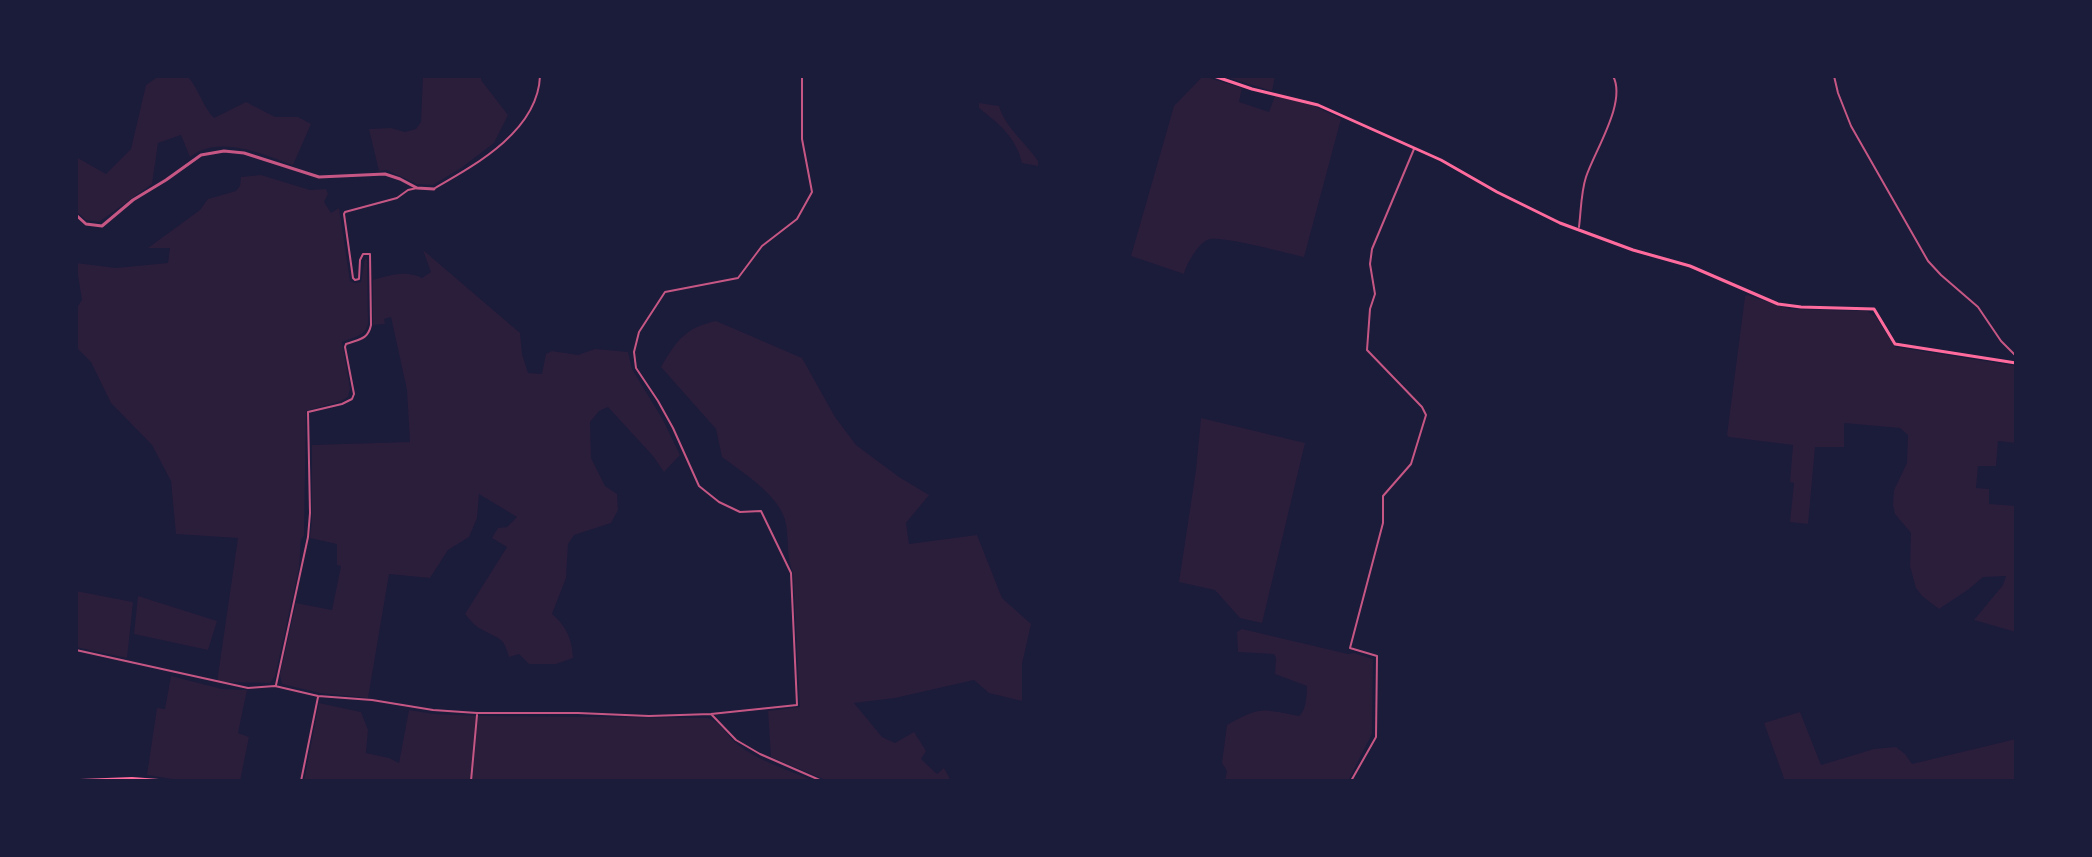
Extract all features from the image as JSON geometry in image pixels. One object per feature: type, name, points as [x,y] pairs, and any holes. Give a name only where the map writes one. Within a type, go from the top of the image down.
[{"type":"main road","points":[[1214,76],[1318,105],[1415,148],[1560,223],[1633,250],[1690,266],[1778,304],[1874,309],[1895,344],[2016,363]]},
{"type":"main road","points":[[80,781],[159,781]]},
{"type":"street","points":[[275,686],[308,537],[308,412],[352,399],[354,394],[345,347],[369,334],[371,325],[370,254],[363,254],[359,279],[355,280],[344,214],[397,198],[408,190],[434,189],[479,161],[525,121],[534,105],[540,76]]},
{"type":"street","points":[[76,650],[248,688],[275,686],[318,696],[372,700],[433,710],[649,716],[711,714],[797,705],[791,573],[761,511],[740,512],[719,502],[699,486],[673,428],[636,368],[634,352],[639,332],[665,292],[738,278],[762,246],[797,219],[812,192],[802,139],[802,76]]},
{"type":"street","points":[[1578,229],[1585,179],[1617,101],[1613,76]]},
{"type":"street","points":[[1834,76],[1851,126],[1928,261],[1978,307],[2001,341],[2016,356]]},
{"type":"street","points":[[1351,781],[1376,737],[1377,656],[1350,648],[1383,523],[1383,496],[1411,464],[1426,415],[1422,407],[1367,350],[1370,309],[1375,294],[1370,264],[1372,249],[1415,148]]},
{"type":"street","points":[[76,215],[86,224],[102,226],[133,200],[201,155],[224,151],[244,153],[319,177],[385,174],[417,188]]},
{"type":"street","points":[[301,781],[318,696]]},
{"type":"street","points":[[471,781],[477,713]]},
{"type":"street","points":[[711,714],[736,740],[822,781]]},
{"type":"shaded area","points":[[159,76],[187,76],[214,118],[246,102],[275,117],[298,117],[311,124],[293,165],[241,148],[214,147],[190,157],[181,135],[158,143],[152,184],[99,222],[86,220],[76,211],[76,157],[106,174],[131,149],[146,85]]},
{"type":"shaded area","points":[[423,76],[481,76],[508,115],[494,143],[433,185],[417,184],[387,170],[379,171],[369,129],[391,128],[405,132],[416,129],[421,122]]},
{"type":"shaded area","points":[[1203,76],[1242,88],[1239,102],[1269,112],[1275,96],[1312,105],[1341,119],[1304,257],[1241,242],[1210,239],[1197,249],[1184,274],[1131,256],[1174,106]]},
{"type":"shaded area","points":[[1223,76],[1275,76],[1272,91]]},
{"type":"shaded area","points":[[979,103],[999,106],[1011,128],[1038,161],[1038,166],[1022,163],[1011,138],[979,108]]},
{"type":"shaded area","points":[[261,175],[310,190],[326,189],[328,194],[324,202],[331,213],[339,208],[350,281],[361,282],[365,258],[367,260],[368,323],[362,333],[342,342],[350,388],[348,397],[306,411],[304,535],[275,676],[270,683],[217,682],[238,538],[176,534],[171,481],[152,445],[111,403],[91,362],[76,347],[76,309],[82,300],[76,263],[116,268],[168,263],[170,248],[148,248],[200,210],[208,199],[236,191],[241,177]]},
{"type":"shaded area","points":[[423,250],[520,333],[528,373],[542,374],[546,354],[552,351],[578,355],[595,349],[628,352],[632,369],[680,455],[664,472],[608,407],[599,411],[590,422],[591,458],[605,486],[617,494],[618,510],[611,523],[574,535],[568,544],[566,578],[552,614],[568,634],[573,658],[556,664],[529,664],[519,654],[509,657],[502,642],[465,614],[507,547],[492,538],[498,528],[507,527],[517,517],[479,494],[477,518],[469,537],[448,550],[430,578],[389,574],[368,698],[320,693],[282,684],[280,675],[296,603],[332,610],[341,566],[337,565],[337,544],[310,538],[312,445],[410,442],[407,390],[391,317],[384,319],[385,324],[373,325],[373,280],[404,274],[422,278],[431,272]]},
{"type":"shaded area","points":[[1747,295],[1790,309],[1867,311],[1876,317],[1895,347],[2016,366],[2016,443],[1998,441],[1996,466],[1978,466],[1976,488],[1989,489],[1989,504],[2016,506],[2016,632],[1974,620],[2003,585],[2006,576],[1983,577],[1939,609],[1916,588],[1910,566],[1911,533],[1895,514],[1893,505],[1894,490],[1907,463],[1908,435],[1900,428],[1844,423],[1844,447],[1815,447],[1808,524],[1790,522],[1794,483],[1790,482],[1793,445],[1727,435]]},
{"type":"shaded area","points":[[716,321],[802,358],[835,417],[856,445],[929,495],[906,523],[909,544],[977,535],[1002,598],[1031,624],[1022,664],[1022,701],[989,693],[974,680],[895,698],[854,703],[882,737],[895,743],[914,732],[926,751],[921,759],[937,774],[944,768],[951,781],[828,781],[771,757],[768,711],[800,707],[793,573],[788,555],[786,524],[783,514],[769,495],[722,457],[716,429],[661,367],[683,336],[697,327]]},
{"type":"shaded area","points":[[1201,418],[1305,443],[1262,623],[1240,618],[1215,590],[1179,582]]},
{"type":"shaded area","points":[[76,591],[133,602],[127,658],[76,647]]},
{"type":"shaded area","points":[[138,596],[217,621],[208,650],[134,634]]},
{"type":"shaded area","points":[[1242,629],[1373,659],[1372,734],[1348,781],[1225,781],[1227,771],[1222,763],[1227,725],[1262,711],[1299,716],[1306,698],[1307,686],[1275,674],[1274,654],[1238,652],[1237,632]]},
{"type":"shaded area","points":[[171,676],[222,689],[247,690],[238,733],[249,737],[240,781],[185,781],[147,775],[157,708],[165,709]]},
{"type":"shaded area","points":[[319,703],[361,712],[368,730],[366,753],[399,763],[409,710],[481,716],[708,718],[754,755],[814,781],[304,781]]},
{"type":"shaded area","points":[[1800,712],[1821,765],[1874,749],[1896,747],[1912,764],[2016,739],[2016,781],[1785,781],[1764,723]]}]
